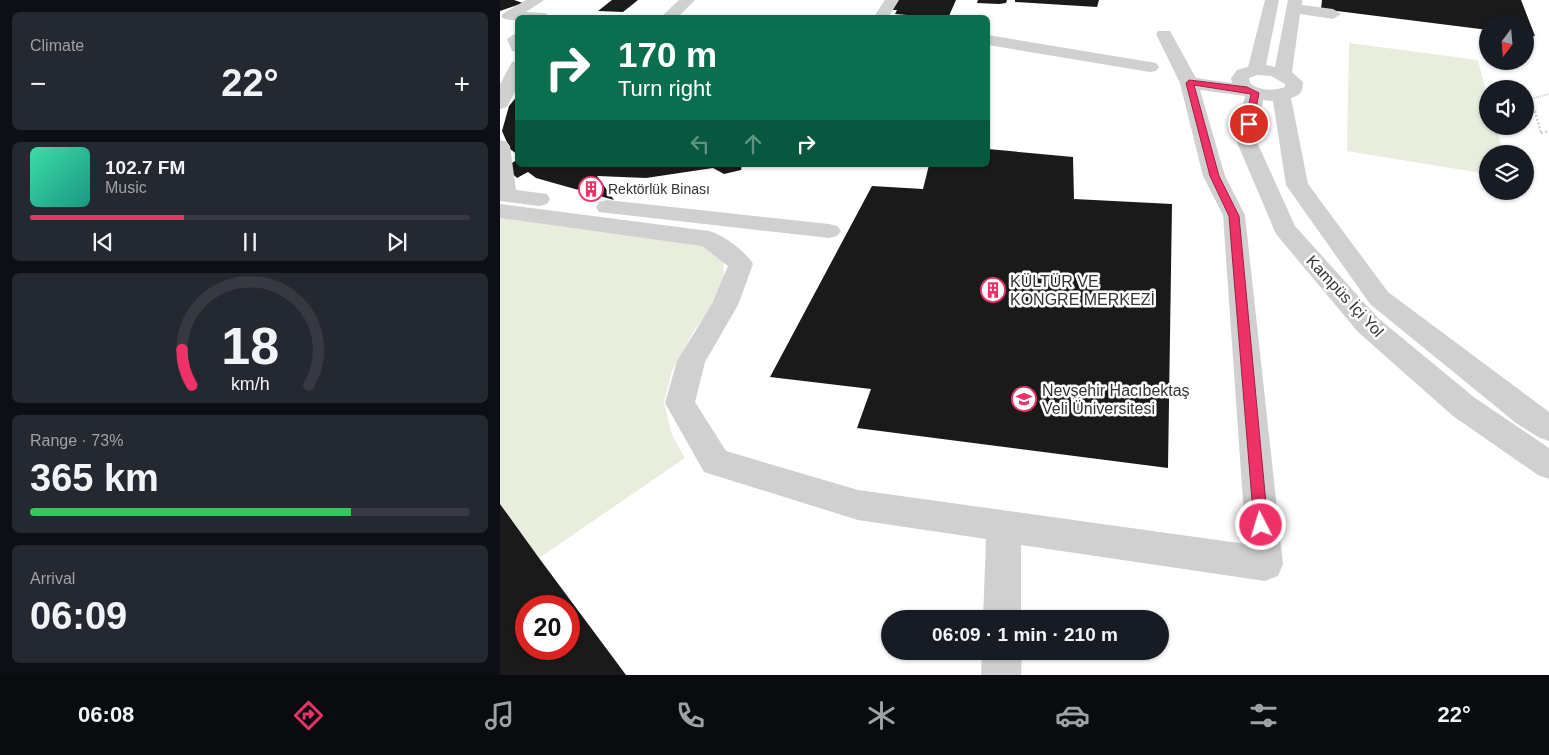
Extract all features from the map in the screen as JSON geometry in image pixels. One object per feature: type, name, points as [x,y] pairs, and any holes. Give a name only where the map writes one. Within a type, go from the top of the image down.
[{"type":"street","points":[[504,17],[537,0]]},
{"type":"street","points":[[670,15],[688,0]]},
{"type":"street","points":[[882,15],[892,0]]},
{"type":"street","name":"Kampüs İçi Yol","points":[[1272,0],[1250,82],[1246,140],[1284,229],[1368,325],[1464,407],[1549,465]]},
{"type":"street","points":[[1294,5],[1333,14]]},
{"type":"street","name":"Kampüs İçi Yol","points":[[1294,5],[1282,85],[1297,185],[1379,298],[1527,414],[1549,428]]},
{"type":"street","points":[[502,201],[709,239],[741,264],[725,305],[691,361],[680,403],[716,462],[858,505],[1264,564],[1234,216],[1214,176],[1189,83],[1164,34]]},
{"type":"street","points":[[990,40],[1150,67]]},
{"type":"street","points":[[500,103],[515,72]]},
{"type":"street","points":[[1189,83],[1250,82],[1282,85]]},
{"type":"street","points":[[1250,82],[1282,85]]},
{"type":"street","points":[[500,146],[502,201]]},
{"type":"street","points":[[502,201],[829,231]]},
{"type":"street","points":[[1002,610],[1004,526]]},
{"type":"street","points":[[1001,675],[1002,660]]},
{"type":"path","points":[[1549,94],[1531,99],[1541,134],[1549,132]]},
{"type":"shaded area","points":[[1349,43],[1478,60],[1479,70],[1483,80],[1479,80],[1479,135],[1498,135],[1501,145],[1479,145],[1479,173],[1347,151]]},
{"type":"shaded area","points":[[500,218],[699,242],[723,262],[725,281],[716,302],[695,329],[672,371],[664,402],[672,435],[685,458],[539,558],[500,504]]},
{"type":"building","points":[[500,0],[514,0],[523,3],[500,11]]},
{"type":"building","points":[[612,0],[638,0],[623,12],[598,11]]},
{"type":"building","points":[[897,0],[956,0],[949,15],[895,14],[897,10],[890,10]]},
{"type":"building","points":[[978,0],[1007,0],[1006,3],[999,4],[977,3]]},
{"type":"building","points":[[1015,0],[1099,0],[1097,7],[1015,2]]},
{"type":"building","points":[[1322,0],[1521,0],[1527,15],[1479,15],[1479,29],[1321,9]]},
{"type":"building","points":[[515,99],[515,153],[510,149],[502,131],[509,106]]},
{"type":"building","name":"KÜLTÜR VE KONGRE MERKEZİ","points":[[990,149],[1073,157],[1074,199],[1172,204],[1168,468],[857,428],[871,389],[770,377],[872,186],[923,189],[928,167],[990,167]]},
{"type":"building","name":"Rektörlük Binası","points":[[515,161],[515,167],[742,167],[741,170],[724,174],[713,168],[646,178],[597,176],[614,200],[536,178],[528,172],[517,178],[506,167]]},
{"type":"building","points":[[500,504],[567,595],[515,595],[515,660],[580,660],[580,613],[626,675],[500,675]]},
{"type":"place","name":"Rektörlük Binası","points":[[591,189]]},
{"type":"place","name":"KÜLTÜR VE KONGRE MERKEZİ","points":[[993,290]]},
{"type":"place","name":"Nevşehir Hacıbektaş Veli Üniversitesi","points":[[1024,399]]},
{"type":"route","points":[[1249,124],[1255,93],[1247,90],[1189,83],[1214,176],[1234,216],[1261,525]]}]
